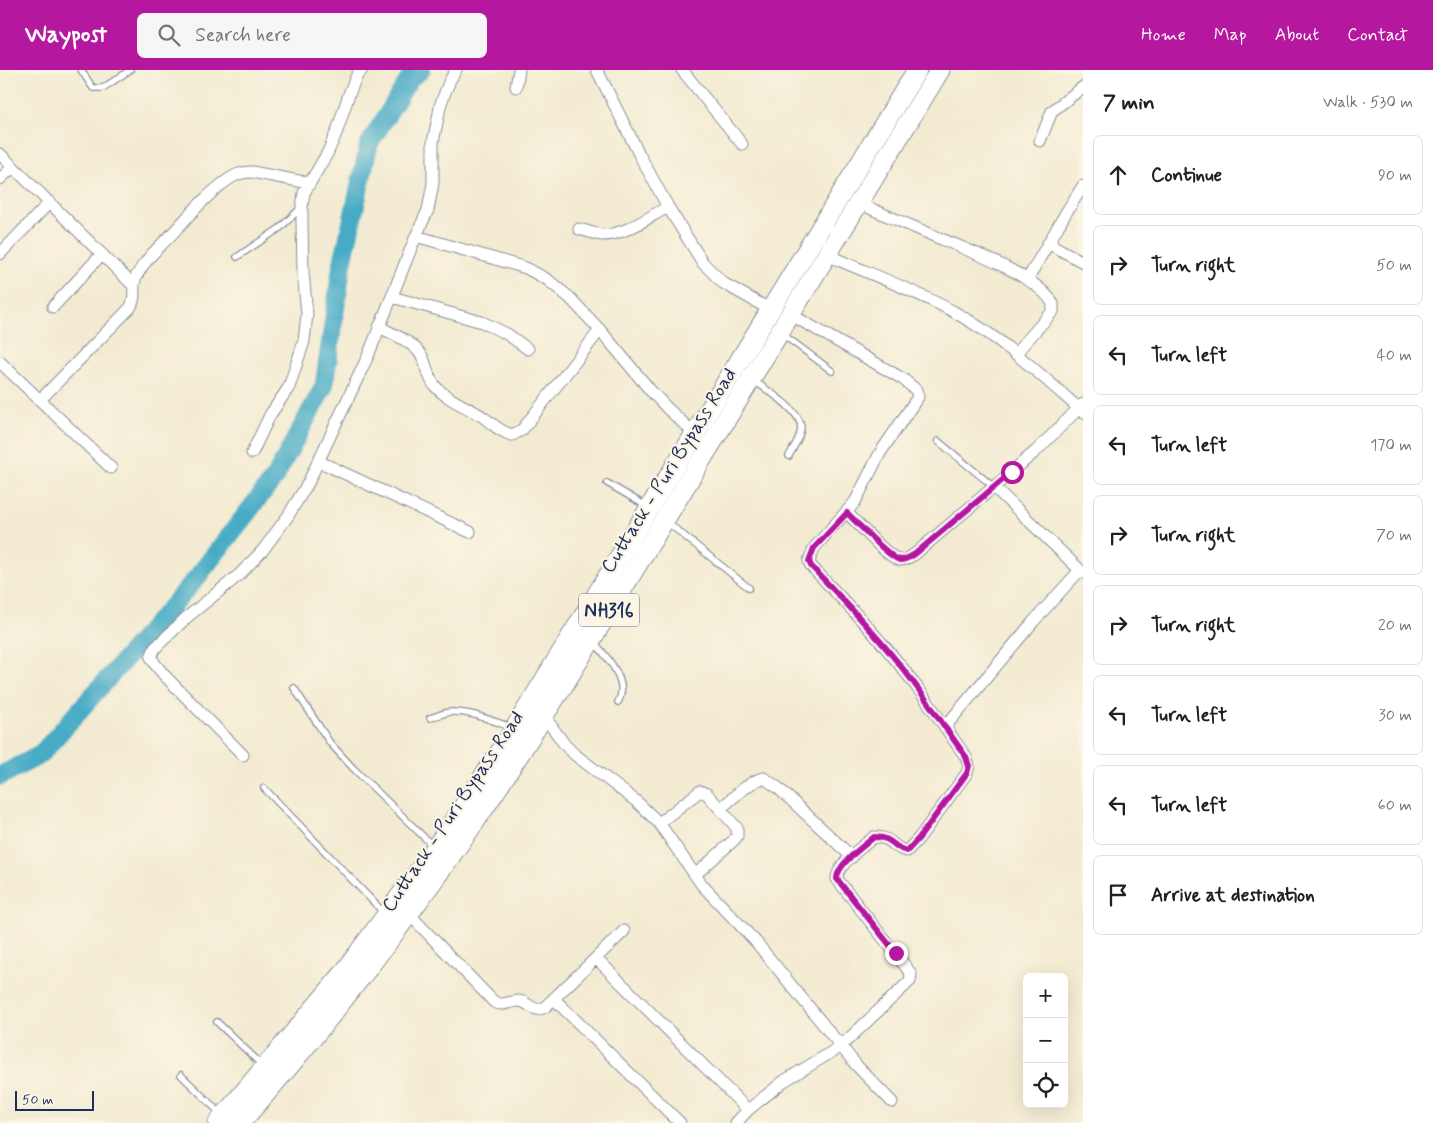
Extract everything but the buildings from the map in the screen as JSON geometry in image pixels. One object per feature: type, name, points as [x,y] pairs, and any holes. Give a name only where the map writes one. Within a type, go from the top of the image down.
[{"type":"highway","name":"Cuttack - Puri Bypass Road","points":[[228,1121],[309,1043],[410,914],[468,831],[544,716],[591,639],[657,514],[694,433],[917,70]]},
{"type":"highway","name":"Cuttack - Puri Bypass Road","points":[[228,1121],[265,1068],[343,974],[435,849],[657,514],[750,379],[940,70]]},
{"type":"street","points":[[252,453],[270,415],[289,387],[304,341],[307,314],[303,272],[302,207],[304,193],[328,152],[349,94],[357,75],[362,70]]},
{"type":"street","points":[[243,755],[165,676],[151,656],[155,648],[186,618],[239,575],[263,550],[288,516],[308,483],[368,356],[428,210],[433,183],[433,142],[442,104],[450,80],[456,70]]},
{"type":"street","points":[[516,87],[519,70]]},
{"type":"street","points":[[597,70],[639,154],[702,263],[723,283],[771,310]]},
{"type":"street","points":[[682,70],[742,144]]},
{"type":"street","points":[[1040,141],[1052,110],[1083,86]]},
{"type":"street","points":[[0,154],[133,285]]},
{"type":"street","points":[[0,179],[13,167]]},
{"type":"street","points":[[40,400],[130,308],[134,302],[133,285],[136,277],[150,256],[202,203],[235,175],[252,172],[309,184]]},
{"type":"street","points":[[1027,280],[1083,186]]},
{"type":"street","points":[[0,254],[50,203]]},
{"type":"street","points":[[858,203],[984,257],[1027,280],[1050,299],[1053,304],[1052,311],[1015,354]]},
{"type":"street","points":[[579,229],[601,235],[613,234],[626,230],[668,207]]},
{"type":"street","points":[[416,236],[526,268],[548,280],[570,298],[600,330],[650,390],[694,433]]},
{"type":"street","points":[[1048,244],[1083,262]]},
{"type":"street","points":[[54,307],[102,254]]},
{"type":"street","points":[[827,255],[950,310],[1015,354],[1082,408],[1036,451],[908,559],[901,560],[888,553],[847,513]]},
{"type":"street","points":[[392,297],[494,327],[528,349]]},
{"type":"street","points":[[736,1123],[748,1110],[784,1080],[840,1047],[910,981],[911,974],[837,879],[836,873],[841,866],[874,837],[883,837],[900,850],[907,851],[919,838],[967,773],[969,766],[966,757],[895,659],[811,566],[809,561],[814,548],[855,502],[880,453],[918,397],[916,390],[903,379],[790,314]]},
{"type":"street","points":[[380,327],[417,350],[436,388],[482,416],[506,434],[512,435],[522,430],[600,330]]},
{"type":"street","points":[[0,362],[111,468]]},
{"type":"street","points":[[318,460],[470,532]]},
{"type":"street","points":[[945,727],[1033,622],[1081,572],[994,487]]},
{"type":"street","points":[[544,716],[574,754],[636,801],[659,823],[702,885],[756,942],[856,1066],[892,1102]]},
{"type":"street","points":[[720,809],[751,784],[764,778],[777,787],[852,857]]},
{"type":"street","points":[[659,823],[700,791],[707,794],[737,828],[737,836],[695,875]]},
{"type":"street","points":[[410,914],[494,1002],[504,1005],[517,1001],[523,1002],[530,1007],[541,1010],[624,931]]},
{"type":"street","points":[[596,958],[748,1110]]},
{"type":"street","points":[[554,999],[680,1123]]},
{"type":"lane","points":[[81,70],[93,88],[98,89],[103,88],[130,70]]},
{"type":"lane","points":[[237,257],[280,228],[302,207]]},
{"type":"lane","points":[[780,331],[832,371]]},
{"type":"lane","points":[[750,379],[775,396],[797,417],[801,426],[800,434],[789,456]]},
{"type":"lane","points":[[938,441],[994,487]]},
{"type":"lane","points":[[607,483],[657,514],[749,588]]},
{"type":"lane","points":[[591,639],[606,656],[615,671],[622,691],[618,702]]},
{"type":"lane","points":[[294,688],[330,743],[435,849]]},
{"type":"lane","points":[[430,718],[448,712],[462,713],[515,728]]},
{"type":"lane","points":[[264,788],[386,915]]},
{"type":"lane","points":[[217,1022],[265,1068]]},
{"type":"lane","points":[[180,1075],[228,1121]]},
{"type":"waterway","points":[[0,776],[40,755],[194,581],[275,477],[324,386],[341,270],[369,144],[410,78],[421,70]]},
{"type":"route","points":[[896,953],[837,879],[836,873],[841,866],[874,837],[883,837],[900,850],[907,851],[919,838],[967,773],[969,766],[966,757],[922,694],[895,659],[811,566],[810,556],[814,548],[847,513],[888,553],[901,560],[908,559],[1012,472]]}]
